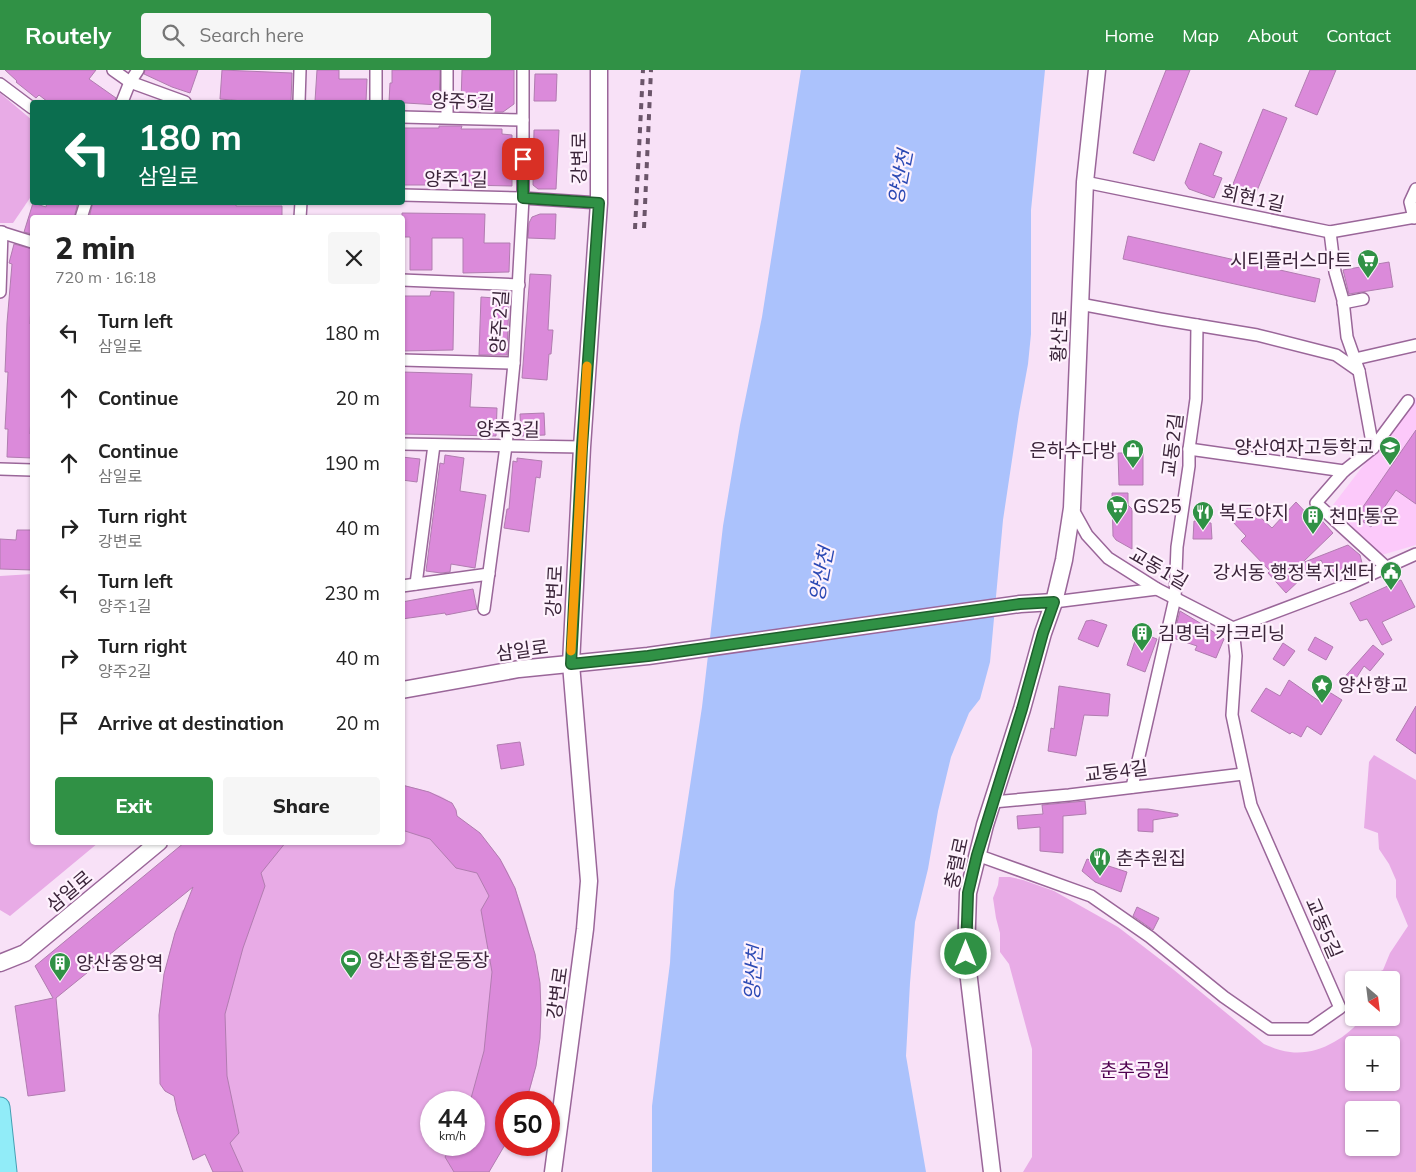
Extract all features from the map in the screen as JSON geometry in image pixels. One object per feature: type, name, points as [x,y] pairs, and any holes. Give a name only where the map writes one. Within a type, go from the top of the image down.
[{"type":"main road","name":"강변로","points":[[553,1172],[586,929],[590,881],[571,664],[582,447],[599,203],[599,70]]},
{"type":"main road","name":"황산로","points":[[1054,602],[1064,560],[1072,508],[1086,182],[1097,70]]},
{"type":"main road","name":"삼일로","points":[[405,689],[519,669],[653,655],[1020,604],[1054,602]]},
{"type":"main road","name":"충렬로","points":[[992,1172],[966,954],[968,893],[977,855],[1022,709],[1037,651],[1054,602]]},
{"type":"main road","name":"삼일로","points":[[0,963],[25,953],[155,845]]},
{"type":"main road","points":[[0,1108],[8,1172]]},
{"type":"street","points":[[113,70],[130,82],[180,100]]},
{"type":"street","points":[[123,100],[130,82],[138,70]]},
{"type":"street","points":[[299,100],[300,70]]},
{"type":"street","points":[[376,70],[376,100]]},
{"type":"street","points":[[447,70],[447,117]]},
{"type":"street","name":"양주2길","points":[[484,609],[506,446],[514,363],[523,198],[523,70]]},
{"type":"street","points":[[0,84],[30,106]]},
{"type":"street","name":"양주5길","points":[[405,116],[523,120]]},
{"type":"street","name":"회현1길","points":[[1086,182],[1330,232],[1415,217],[1410,202],[1416,189]]},
{"type":"street","name":"양주1길","points":[[405,195],[523,198],[599,203]]},
{"type":"street","points":[[0,292],[1,232],[30,241]]},
{"type":"street","points":[[1330,232],[1335,272],[1344,303],[1348,337],[1359,371],[1373,448]]},
{"type":"street","points":[[405,280],[519,285]]},
{"type":"street","points":[[1344,303],[1364,298]]},
{"type":"street","points":[[1080,304],[1257,335],[1336,356],[1359,371]]},
{"type":"street","name":"교동2길","points":[[1132,786],[1175,598],[1177,547],[1189,466],[1189,449],[1196,399],[1197,326]]},
{"type":"street","points":[[1355,359],[1416,345]]},
{"type":"street","points":[[405,360],[514,363]]},
{"type":"street","points":[[1386,568],[1316,503],[1344,472],[1373,448],[1408,401]]},
{"type":"street","name":"양주3길","points":[[405,444],[582,447]]},
{"type":"street","points":[[416,584],[434,445]]},
{"type":"street","points":[[1189,449],[1344,472]]},
{"type":"street","points":[[0,469],[30,470]]},
{"type":"street","name":"교동1길","points":[[1072,508],[1087,535],[1103,554],[1157,589],[1233,628]]},
{"type":"street","points":[[1233,628],[1347,585],[1416,554]]},
{"type":"street","points":[[405,586],[489,574]]},
{"type":"street","points":[[1054,602],[1157,589]]},
{"type":"street","name":"교동5길","points":[[977,855],[1091,896],[1150,937],[1224,997],[1270,1030],[1310,1029],[1340,1008],[1251,805],[1232,714],[1236,656],[1233,628]]},
{"type":"street","name":"교동4길","points":[[993,802],[1069,795],[1243,774]]},
{"type":"shaded area","name":"양산여자고등학교","points":[[1416,397],[1416,545],[1378,556],[1333,505]]},
{"type":"green space","points":[[0,93],[30,118],[30,198],[13,223],[0,223]]},
{"type":"green space","points":[[30,574],[30,845],[96,845],[10,916],[0,910],[0,576]]},
{"type":"green space","name":"춘추공원","points":[[1374,755],[1416,780],[1416,1172],[1023,1172],[1032,1157],[1032,1049],[1009,964],[1000,952],[1000,933],[993,898],[999,877],[1023,880],[1054,891],[1118,927],[1264,1044],[1277,1049],[1300,1053],[1330,1044],[1340,1039],[1355,1026],[1400,1026],[1400,971],[1381,971],[1408,926],[1396,897],[1396,880],[1389,864],[1379,849],[1378,833],[1364,828],[1369,762]]},
{"type":"green space","name":"양산종합운동장","points":[[405,786],[444,798],[455,809],[457,816],[486,841],[511,878],[530,935],[539,983],[540,1031],[533,1079],[529,1091],[495,1091],[495,1156],[498,1156],[489,1172],[213,1172],[205,1154],[193,1160],[174,1096],[162,1087],[159,1035],[161,993],[169,954],[182,911],[246,845],[405,845]]},
{"type":"water","name":"양산천","points":[[801,70],[1045,70],[1031,210],[1031,334],[1003,520],[990,662],[980,699],[969,713],[951,757],[915,922],[906,1056],[926,1172],[652,1172],[652,1106],[670,963],[674,891],[702,707],[723,526],[740,425],[762,317]]},
{"type":"building","points":[[5,70],[96,70],[89,79],[116,98],[116,100],[45,100],[39,95],[36,98]]},
{"type":"building","points":[[145,70],[198,70],[190,93],[144,74]]},
{"type":"building","points":[[222,70],[292,73],[291,100],[220,99]]},
{"type":"building","points":[[317,70],[339,70],[339,79],[367,79],[366,100],[315,100]]},
{"type":"building","points":[[392,70],[440,70],[439,105],[405,103],[405,100],[389,100],[390,83],[392,83]]},
{"type":"building","points":[[462,70],[514,70],[514,104],[503,112],[491,112],[491,109],[487,109],[487,107],[467,107],[467,103],[461,102]]},
{"type":"building","points":[[1166,70],[1190,70],[1154,161],[1133,153]]},
{"type":"building","points":[[1310,70],[1336,70],[1317,115],[1295,106]]},
{"type":"building","points":[[535,74],[557,74],[556,101],[534,101]]},
{"type":"building","points":[[1263,109],[1287,118],[1254,198],[1231,189]]},
{"type":"building","points":[[439,126],[462,126],[461,129],[502,129],[502,134],[512,135],[512,186],[463,185],[463,181],[436,181],[436,185],[405,185],[405,128],[439,128]]},
{"type":"building","points":[[534,130],[559,130],[556,189],[538,189],[533,185]]},
{"type":"building","points":[[1200,143],[1222,152],[1213,175],[1222,178],[1214,198],[1189,189],[1185,183]]},
{"type":"building","points":[[32,205],[46,207],[46,205],[77,205],[75,215],[30,215],[30,234],[24,232]]},
{"type":"building","points":[[92,205],[282,206],[282,215],[90,215]]},
{"type":"building","points":[[402,213],[485,214],[484,243],[510,243],[509,272],[463,273],[463,238],[432,238],[432,270],[410,270],[410,237],[405,237],[405,215],[402,215]]},
{"type":"building","points":[[540,214],[556,214],[555,239],[528,238],[529,223],[532,217]]},
{"type":"building","points":[[1128,236],[1320,279],[1315,302],[1123,259]]},
{"type":"building","points":[[14,244],[30,248],[30,458],[7,457],[8,429],[5,429],[8,372],[5,372],[12,264],[9,263]]},
{"type":"building","name":"시티플러스마트","points":[[1389,262],[1393,287],[1349,294],[1343,270]]},
{"type":"building","points":[[530,274],[551,275],[548,330],[553,330],[547,380],[522,378]]},
{"type":"building","points":[[431,291],[454,292],[453,350],[405,351],[405,296],[430,296]]},
{"type":"building","points":[[481,297],[509,299],[507,355],[479,355]]},
{"type":"building","points":[[405,372],[472,374],[470,407],[497,408],[496,436],[405,434]]},
{"type":"building","points":[[544,413],[545,435],[521,436],[520,414]]},
{"type":"building","points":[[1416,430],[1416,504],[1396,490],[1371,527],[1356,517]]},
{"type":"building","points":[[1118,453],[1143,453],[1143,485],[1119,485]]},
{"type":"building","points":[[445,455],[464,458],[460,491],[486,495],[475,568],[451,564],[450,572],[441,573],[426,571],[440,463],[444,464]]},
{"type":"building","points":[[405,457],[420,459],[417,482],[405,480]]},
{"type":"building","points":[[517,458],[542,461],[540,478],[536,477],[529,532],[504,528],[507,509],[509,509],[513,461],[517,462]]},
{"type":"building","points":[[1112,493],[1128,493],[1128,505],[1132,509],[1132,549],[1116,540],[1113,536]]},
{"type":"building","points":[[1296,502],[1312,519],[1317,515],[1333,533],[1302,563],[1348,545],[1360,555],[1362,563],[1329,577],[1321,560],[1286,593],[1268,573],[1270,571],[1241,541],[1246,536],[1232,521],[1249,507],[1272,528]]},
{"type":"building","name":"복도야지","points":[[1194,521],[1211,523],[1212,539],[1193,539]]},
{"type":"building","points":[[17,530],[30,530],[30,570],[0,569],[0,539],[16,540]]},
{"type":"building","name":"강서동 행정복지센터","points":[[1401,580],[1415,607],[1382,622],[1392,640],[1382,645],[1367,619],[1360,621],[1350,603]]},
{"type":"building","points":[[473,589],[477,609],[446,615],[445,613],[405,619],[405,601]]},
{"type":"building","points":[[1180,611],[1224,639],[1216,658],[1195,650],[1197,646],[1173,638]]},
{"type":"building","points":[[1092,620],[1107,625],[1098,647],[1078,639],[1086,621]]},
{"type":"building","name":"김명덕 카크리닝","points":[[1138,632],[1157,639],[1145,672],[1127,665]]},
{"type":"building","points":[[1315,637],[1333,647],[1326,660],[1308,650]]},
{"type":"building","points":[[1283,643],[1295,651],[1284,666],[1273,659]]},
{"type":"building","points":[[1373,645],[1384,654],[1370,671],[1364,666],[1351,686],[1341,681]]},
{"type":"building","points":[[1289,680],[1319,701],[1326,690],[1342,700],[1321,735],[1307,726],[1301,737],[1292,732],[1290,734],[1251,711],[1266,688],[1280,696]]},
{"type":"building","points":[[1059,686],[1110,694],[1108,716],[1084,715],[1076,756],[1048,751],[1051,728],[1054,729]]},
{"type":"building","points":[[1416,706],[1416,754],[1396,740]]},
{"type":"building","points":[[520,742],[524,765],[501,769],[497,745]]},
{"type":"building","points":[[405,786],[429,792],[452,803],[457,816],[480,833],[500,859],[515,888],[535,954],[540,983],[541,1012],[536,1066],[529,1091],[495,1091],[495,1156],[498,1156],[489,1172],[454,1172],[445,1157],[485,1156],[485,1091],[473,1091],[484,1051],[492,972],[481,910],[489,896],[477,873],[456,868],[430,839],[405,831]]},
{"type":"building","points":[[1085,801],[1086,814],[1063,816],[1063,853],[1040,851],[1040,827],[1018,829],[1017,816],[1043,814],[1042,805]]},
{"type":"building","points":[[1138,809],[1178,814],[1178,816],[1153,820],[1153,832],[1138,831]]},
{"type":"building","points":[[181,845],[284,845],[261,873],[265,886],[243,948],[225,1014],[227,1076],[239,1133],[230,1143],[243,1172],[213,1172],[205,1154],[193,1160],[174,1096],[165,1091],[160,1084],[159,1015],[164,974],[175,933],[193,887],[56,998],[65,1091],[28,1096],[15,1006],[53,998],[35,966]]},
{"type":"building","name":"춘추원집","points":[[1087,859],[1127,872],[1121,892],[1095,882],[1082,871]]},
{"type":"building","points":[[1137,907],[1159,918],[1153,930],[1133,916]]},
{"type":"railway","points":[[635,229],[643,70]]},
{"type":"railway","points":[[644,228],[651,70]]},
{"type":"slow traffic","points":[[571,651],[587,366]]},
{"type":"place","name":"시티플러스마트","points":[[1368,279]]},
{"type":"place","name":"양산여자고등학교","points":[[1390,466]]},
{"type":"place","name":"은하수다방","points":[[1133,469]]},
{"type":"place","name":"GS25","points":[[1117,525]]},
{"type":"place","name":"복도야지","points":[[1203,531]]},
{"type":"place","name":"천마통운","points":[[1313,535]]},
{"type":"place","name":"강서동 행정복지센터","points":[[1391,591]]},
{"type":"place","name":"김명덕 카크리닝","points":[[1142,652]]},
{"type":"place","name":"양산향교","points":[[1322,704]]},
{"type":"place","name":"춘추원집","points":[[1100,877]]},
{"type":"place","name":"양산종합운동장","points":[[351,979]]},
{"type":"place","name":"양산중앙역","points":[[60,982]]},
{"type":"route","points":[[523,159],[523,198],[599,203],[582,447],[571,664],[648,656],[1020,604],[1054,602],[977,855],[968,893],[966,954]]}]
